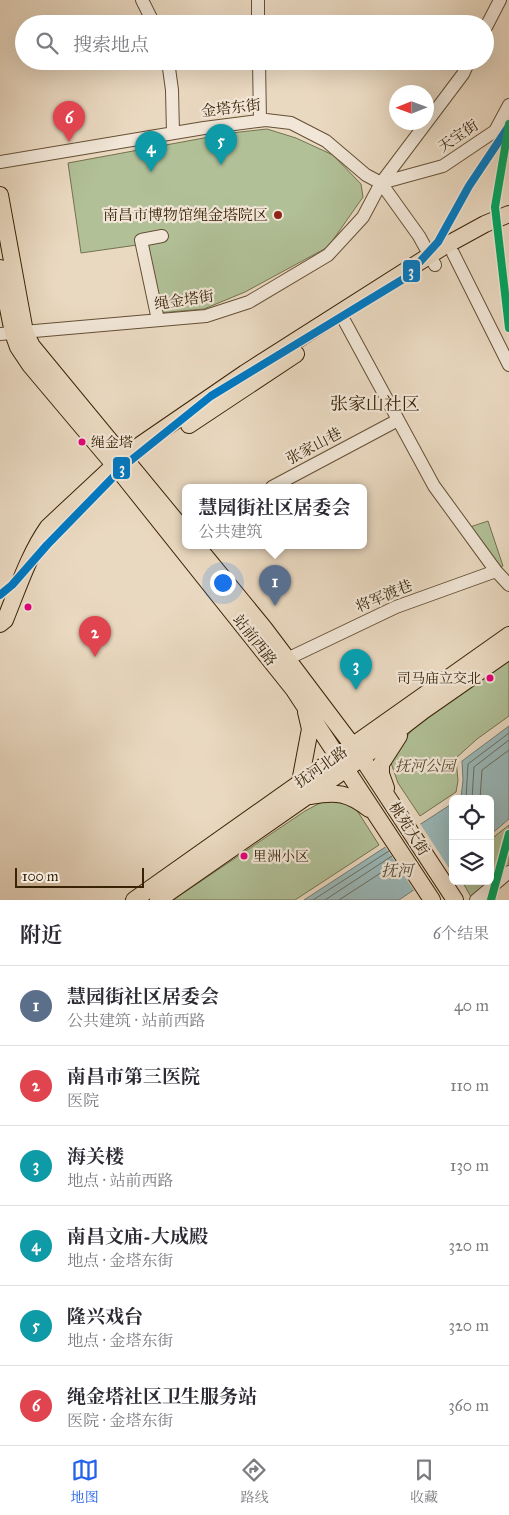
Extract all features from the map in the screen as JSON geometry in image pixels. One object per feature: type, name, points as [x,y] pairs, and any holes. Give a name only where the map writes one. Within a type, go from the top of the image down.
[{"type":"main road","name":"站前西路","points":[[0,195],[13,333]]},
{"type":"main road","points":[[0,635],[12,625],[36,567],[57,532],[122,464],[346,322],[485,224],[509,214]]},
{"type":"main road","points":[[0,624],[5,620],[40,538],[48,527],[122,464],[245,374],[433,260],[453,253],[490,232],[509,224]]},
{"type":"main road","name":"站前西路","points":[[0,268],[13,333],[32,346],[182,543]]},
{"type":"main road","name":"站前西路","points":[[122,464],[182,529]]},
{"type":"main road","name":"站前西路","points":[[186,549],[276,667],[342,763]]},
{"type":"main road","name":"站前西路","points":[[199,549],[358,752]]},
{"type":"main road","name":"抚河北路","points":[[134,900],[358,752],[509,635]]},
{"type":"main road","name":"抚河北路","points":[[358,752],[409,722],[509,651]]},
{"type":"main road","points":[[305,708],[310,729],[303,790],[344,794],[360,802],[375,814]]},
{"type":"main road","points":[[389,800],[381,774],[381,764],[409,722]]},
{"type":"main road","name":"桃苑大街","points":[[358,752],[455,900]]},
{"type":"main road","name":"桃苑大街","points":[[342,763],[432,900]]},
{"type":"main road","name":"抚河北路","points":[[158,900],[303,790]]},
{"type":"street","points":[[142,0],[150,15]]},
{"type":"street","points":[[258,0],[258,15]]},
{"type":"street","points":[[492,15],[500,0]]},
{"type":"street","points":[[169,70],[172,90],[173,133]]},
{"type":"street","points":[[259,70],[260,120]]},
{"type":"street","name":"绳金塔街","points":[[13,333],[206,316],[248,302],[328,255],[363,216],[381,183],[465,70]]},
{"type":"street","name":"天宝街","points":[[381,183],[443,166],[495,131],[509,106]]},
{"type":"street","name":"金塔东街","points":[[0,162],[260,120],[291,123],[326,141],[366,175],[381,183],[419,236],[433,260]]},
{"type":"street","points":[[158,320],[141,240],[162,236]]},
{"type":"street","points":[[453,253],[509,365]]},
{"type":"street","points":[[346,322],[434,486],[496,571],[509,584]]},
{"type":"street","name":"张家山巷","points":[[278,484],[398,420]]},
{"type":"street","name":"将军渡巷","points":[[287,660],[396,607],[496,571]]},
{"type":"street","points":[[476,900],[509,872]]},
{"type":"green space","points":[[267,129],[296,138],[333,155],[361,184],[363,197],[328,247],[245,292],[204,309],[158,313],[144,244],[81,253],[68,163],[231,133]]},
{"type":"green space","points":[[488,521],[503,566],[499,567],[470,527]]},
{"type":"green space","name":"抚河公园","points":[[509,657],[509,716],[477,739],[456,758],[458,781],[456,792],[420,816],[398,783],[390,760],[411,731],[438,707]]},
{"type":"green space","points":[[324,801],[351,801],[379,845],[295,900],[173,900],[305,811]]},
{"type":"green space","points":[[509,825],[509,870],[494,881],[494,840],[494,837]]},
{"type":"green space","points":[[464,885],[488,885],[471,897]]},
{"type":"water","points":[[509,726],[509,819],[494,832],[494,795],[461,795],[462,761]]},
{"type":"water","name":"抚河","points":[[449,806],[449,866],[399,900],[304,900]]},
{"type":"pier","points":[[419,822],[449,868],[415,892],[384,845]]},
{"type":"transit line","name":"4","points":[[509,124],[495,207],[509,328]]},
{"type":"transit line","name":"3","points":[[0,595],[12,585],[47,545],[125,465],[211,396],[405,278],[438,242],[469,186],[509,126]]},
{"type":"transit line","name":"4","points":[[491,900],[509,834]]},
{"type":"place","name":"绳金塔社区卫生服务站","points":[[69,142]]},
{"type":"place","name":"隆兴戏台","points":[[221,165]]},
{"type":"place","name":"南昌文庙-大成殿","points":[[151,172]]},
{"type":"place","name":"南昌市博物馆绳金塔院区","points":[[278,215]]},
{"type":"place","name":"绳金塔","points":[[82,442]]},
{"type":"place","name":"慧园街社区居委会","points":[[275,606]]},
{"type":"place","name":"南昌市第三医院","points":[[95,657]]},
{"type":"place","name":"司马庙立交北","points":[[490,678]]},
{"type":"place","name":"海关楼","points":[[356,690]]},
{"type":"place","name":"里洲小区","points":[[244,856]]},
{"type":"district","name":"张家山社区","points":[[375,404]]}]
